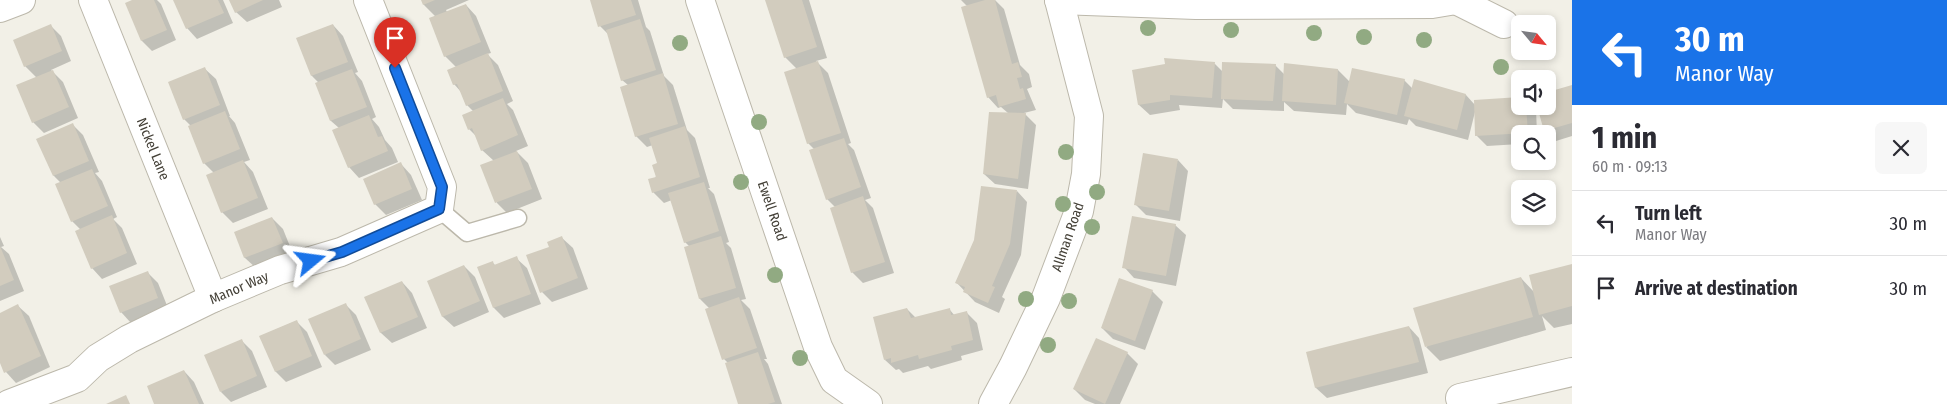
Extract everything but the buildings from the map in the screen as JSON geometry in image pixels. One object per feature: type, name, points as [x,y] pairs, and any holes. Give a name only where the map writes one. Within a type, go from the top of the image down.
[{"type":"street","points":[[0,8],[21,0]]},
{"type":"street","name":"Nickel Lane","points":[[93,0],[213,298]]},
{"type":"street","points":[[368,0],[442,187],[439,209]]},
{"type":"street","name":"Ewell Road","points":[[700,0],[818,347],[834,380],[868,404]]},
{"type":"street","points":[[1059,0],[1206,5],[1432,4],[1456,0],[1504,24]]},
{"type":"street","name":"Allman Road","points":[[993,404],[1046,298],[1079,211],[1086,174],[1089,116],[1059,0]]},
{"type":"street","name":"Manor Way","points":[[9,404],[77,378],[98,358],[129,339],[213,298],[280,270],[342,252],[439,209]]},
{"type":"street","points":[[1460,398],[1572,372]]},
{"type":"lane","points":[[439,209],[468,233],[518,218]]},
{"type":"route","points":[[311,261],[342,252],[439,209],[442,187],[395,68]]}]
